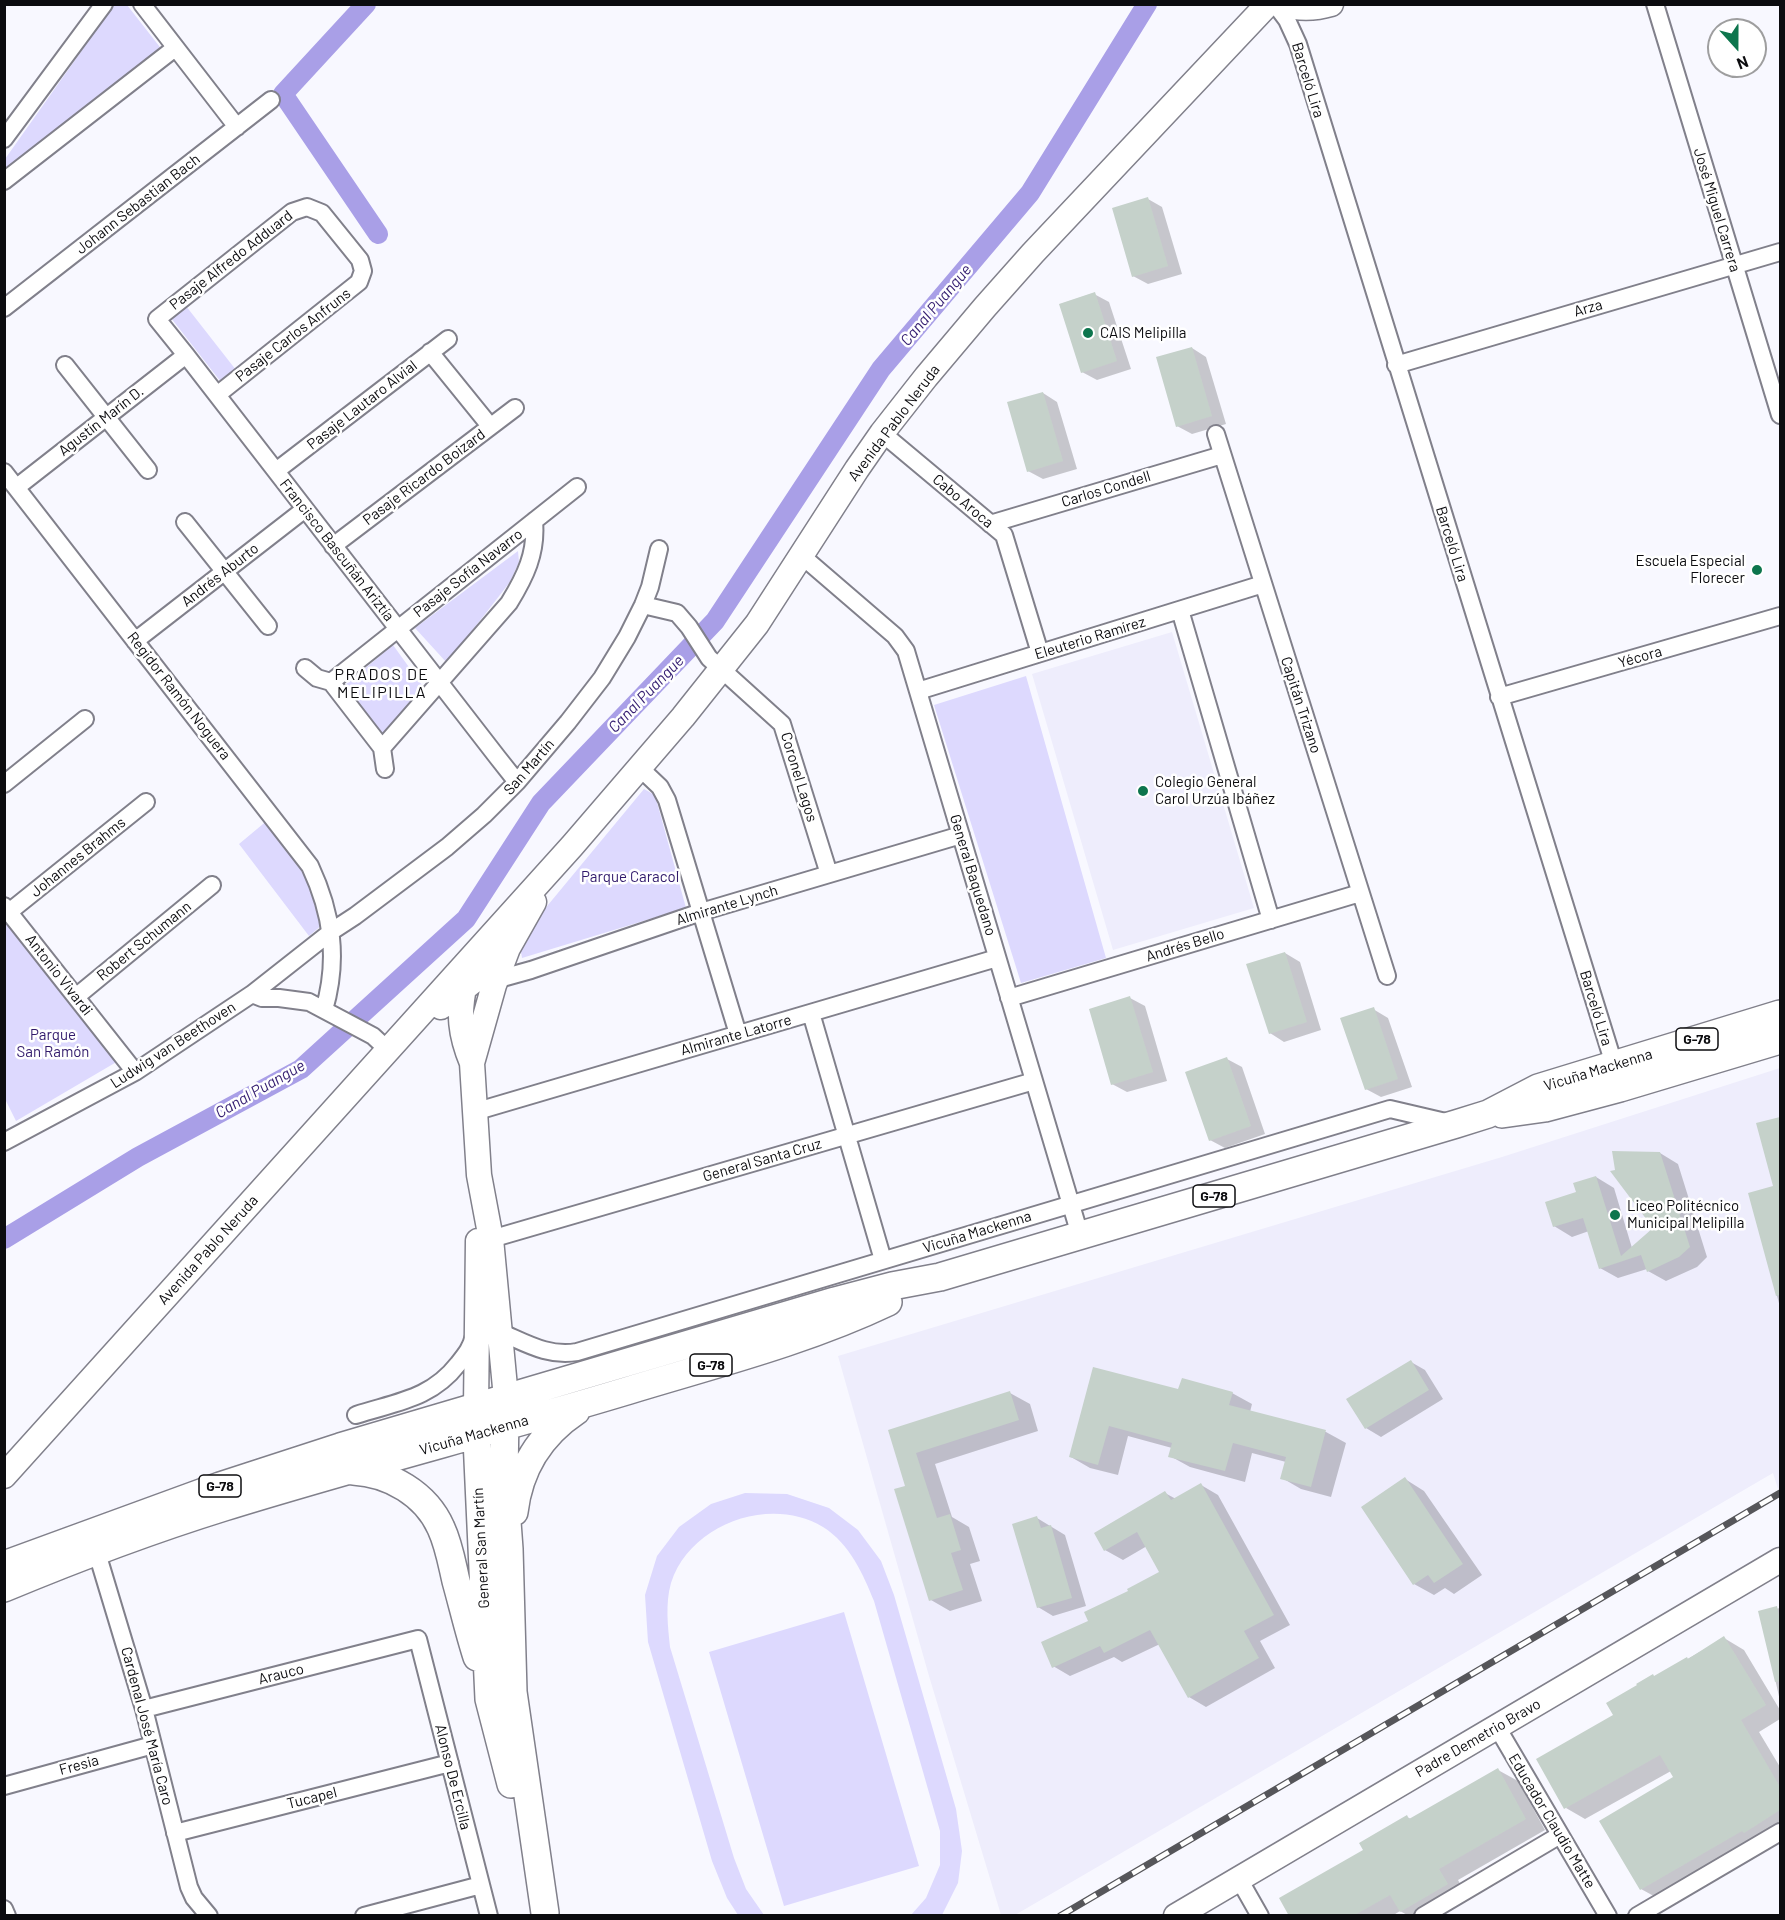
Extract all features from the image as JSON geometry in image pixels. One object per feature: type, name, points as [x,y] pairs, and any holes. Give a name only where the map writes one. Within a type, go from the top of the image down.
[{"type":"main road","name":"Avenida Pablo Neruda","points":[[4,1476],[388,1050],[420,1019],[476,952],[640,768],[716,664],[757,624],[882,433],[926,376],[985,307],[1268,4]]},
{"type":"main road","points":[[1281,4],[1296,8],[1311,8],[1331,4]]},
{"type":"main road","name":"Avenida Pablo Neruda","points":[[420,1019],[463,991],[491,967],[508,948],[552,868]]},
{"type":"main road","name":"General San Martín","points":[[508,948],[495,980],[472,1063],[479,1175],[490,1239],[506,1398],[504,1481],[509,1549],[513,1692],[545,1914]]},
{"type":"main road","name":"General San Martín","points":[[472,1063],[462,1040],[460,1011],[463,991],[476,952]]},
{"type":"main road","name":"Vicuña Mackenna","points":[[1617,1077],[1780,1014]]},
{"type":"main road","points":[[420,1019],[445,1021],[462,1040]]},
{"type":"main road","name":"Vicuña Mackenna","points":[[4,1588],[94,1543],[220,1486],[340,1447],[835,1301],[892,1286],[940,1277],[1456,1124],[1488,1114],[1538,1088],[1617,1077],[1780,1040]]},
{"type":"main road","name":"General San Martín","points":[[479,1175],[475,1329],[476,1435],[489,1699],[545,1914]]},
{"type":"main road","name":"Vicuña Mackenna","points":[[4,1565],[221,1508],[588,1403],[749,1354],[882,1305],[940,1277]]},
{"type":"main road","points":[[509,1549],[515,1504],[529,1461],[549,1432],[588,1403]]},
{"type":"main road","points":[[346,1471],[377,1474],[392,1480],[416,1496],[434,1515],[445,1538],[489,1699]]},
{"type":"main road","name":"Padre Demetrio Bravo","points":[[1176,1916],[1780,1560]]},
{"type":"street","points":[[4,139],[104,4]]},
{"type":"street","points":[[142,4],[237,127]]},
{"type":"street","name":"Barceló Lira","points":[[1275,4],[1287,20],[1298,44],[1617,1077]]},
{"type":"street","name":"José Miguel Carrera","points":[[1655,4],[1780,415]]},
{"type":"street","points":[[4,181],[175,48]]},
{"type":"street","name":"Johann Sebastian Bach","points":[[4,308],[271,100]]},
{"type":"street","name":"Pasaje Alfredo Adduard","points":[[158,319],[292,212],[308,207],[322,213],[360,260],[363,271]]},
{"type":"street","name":"Arza","points":[[1396,365],[1780,252]]},
{"type":"street","name":"Pasaje Carlos Anfruns","points":[[217,395],[355,286],[363,271]]},
{"type":"street","name":"Francisco Bascuñán Ariztía","points":[[158,319],[516,782]]},
{"type":"street","name":"Pasaje Lautaro Alvial","points":[[276,471],[448,339]]},
{"type":"street","points":[[430,352],[490,426]]},
{"type":"street","name":"Agustín Marín D.","points":[[17,487],[186,355]]},
{"type":"street","points":[[65,365],[148,470]]},
{"type":"street","name":"Pasaje Ricardo Boizard","points":[[333,546],[514,408]]},
{"type":"street","name":"Cabo Aroca","points":[[882,433],[1004,536],[1040,653]]},
{"type":"street","name":"Capitán Trizano","points":[[1215,434],[1387,976]]},
{"type":"street","name":"Carlos Condell","points":[[990,524],[1222,455]]},
{"type":"street","name":"Regidor Ramón Noguera","points":[[4,472],[310,866],[324,901],[332,931],[331,988],[324,1010]]},
{"type":"street","name":"Pasaje Sofía Navarro","points":[[331,682],[577,487]]},
{"type":"street","name":"Andrés Aburto","points":[[135,641],[305,508]]},
{"type":"street","points":[[382,748],[497,619],[519,587],[532,554],[534,521]]},
{"type":"street","points":[[185,522],[268,626]]},
{"type":"street","name":"San Martín","points":[[332,931],[447,847],[484,815],[568,722],[602,678],[627,637],[650,607],[650,587],[659,549]]},
{"type":"street","name":"General Baquedano","points":[[802,556],[899,641],[906,651],[1080,1236]]},
{"type":"street","name":"Eleuterio Ramírez","points":[[918,691],[1263,584]]},
{"type":"street","name":"Coronel Lagos","points":[[650,607],[677,613],[716,664],[779,719],[785,729],[829,874]]},
{"type":"street","points":[[1180,610],[1271,920]]},
{"type":"street","name":"Yécora","points":[[1499,697],[1780,616]]},
{"type":"street","points":[[305,668],[317,678],[331,682],[382,748],[385,769]]},
{"type":"street","points":[[4,784],[85,719]]},
{"type":"street","points":[[640,768],[660,787],[667,800],[738,1035]]},
{"type":"street","name":"Johannes Brahms","points":[[7,909],[146,802]]},
{"type":"street","name":"Almirante Lynch","points":[[495,980],[701,912],[961,835]]},
{"type":"street","name":"Robert Schumann","points":[[77,996],[212,885]]},
{"type":"street","name":"Andrés Bello","points":[[1009,998],[1360,893]]},
{"type":"street","name":"Antonio Vivardi","points":[[7,909],[135,1072]]},
{"type":"street","name":"Ludwig van Beethoven","points":[[4,1142],[135,1072],[252,994],[332,931]]},
{"type":"street","name":"Almirante Latorre","points":[[474,1112],[997,958]]},
{"type":"street","points":[[252,994],[262,998],[309,1002],[373,1036],[388,1050]]},
{"type":"street","points":[[810,1013],[883,1260]]},
{"type":"street","name":"General Santa Cruz","points":[[490,1239],[1034,1081]]},
{"type":"street","name":"Vicuña Mackenna","points":[[500,1332],[545,1352],[578,1353],[1390,1109],[1456,1124]]},
{"type":"street","points":[[356,1414],[421,1395],[437,1386],[452,1372],[471,1348],[475,1329]]},
{"type":"street","name":"Cardenal José María Caro","points":[[94,1543],[144,1709],[189,1887],[194,1898],[209,1916]]},
{"type":"street","name":"Arauco","points":[[144,1709],[418,1639]]},
{"type":"street","name":"Alonso De Ercilla","points":[[418,1639],[489,1916]]},
{"type":"street","name":"Educador Claudio Matte","points":[[1497,1727],[1608,1916]]},
{"type":"street","name":"Fresia","points":[[4,1786],[153,1745]]},
{"type":"street","name":"Tucapel","points":[[175,1833],[450,1763]]},
{"type":"street","points":[[1637,1916],[1780,1832]]},
{"type":"street","points":[[1423,1916],[1560,1835]]},
{"type":"street","points":[[1239,1879],[1260,1916]]},
{"type":"street","points":[[364,1916],[481,1885]]},
{"type":"street","points":[[4,1909],[7,1916]]},
{"type":"shaded area","name":"Colegio General Carol Urzúa Ibáñez","points":[[1172,632],[1254,908],[1113,950],[1032,674]]},
{"type":"shaded area","points":[[1780,1068],[1780,1488],[1778,1489],[1773,1473],[1015,1915],[1001,1915],[929,1676],[838,1356],[1502,1157]]},
{"type":"green space","points":[[114,5],[127,5],[163,51],[5,173],[5,159]]},
{"type":"green space","points":[[186,306],[236,370],[221,382],[171,318]]},
{"type":"green space","points":[[518,551],[519,562],[510,582],[447,663],[415,628]]},
{"type":"green space","points":[[393,645],[424,688],[381,736],[345,685]]},
{"type":"green space","points":[[1026,676],[1106,958],[1021,983],[934,705]]},
{"type":"green space","name":"Parque Caracol","points":[[644,789],[655,795],[686,908],[522,958],[519,940]]},
{"type":"green space","points":[[269,819],[298,859],[313,888],[322,925],[309,936],[239,844]]},
{"type":"green space","name":"Parque San Ramón","points":[[4,903],[125,1057],[16,1121],[5,1099]]},
{"type":"green space","points":[[745,1493],[787,1494],[829,1508],[858,1530],[881,1561],[894,1595],[956,1809],[962,1851],[958,1883],[942,1915],[911,1915],[926,1898],[940,1865],[940,1831],[874,1601],[854,1560],[841,1542],[823,1527],[802,1518],[780,1514],[757,1515],[734,1521],[713,1531],[695,1545],[681,1562],[671,1583],[668,1599],[670,1647],[734,1858],[746,1889],[764,1915],[738,1915],[727,1898],[712,1861],[648,1642],[645,1595],[657,1556],[679,1527],[711,1504]]},
{"type":"green space","points":[[844,1612],[919,1866],[784,1906],[709,1652]]},
{"type":"building","points":[[1148,197],[1168,266],[1132,277],[1112,208]]},
{"type":"building","name":"CAIS Melipilla","points":[[1095,292],[1117,361],[1081,373],[1059,304]]},
{"type":"building","points":[[1192,347],[1212,416],[1176,427],[1156,357]]},
{"type":"building","points":[[1043,392],[1063,461],[1027,472],[1007,402]]},
{"type":"building","points":[[1285,952],[1307,1022],[1269,1034],[1246,964]]},
{"type":"building","points":[[1130,996],[1153,1072],[1111,1085],[1089,1009]]},
{"type":"building","points":[[1374,1007],[1398,1079],[1365,1090],[1340,1018]]},
{"type":"building","points":[[1227,1057],[1251,1126],[1209,1141],[1185,1072]]},
{"type":"building","points":[[1780,1117],[1780,1295],[1776,1296],[1748,1193],[1773,1186],[1756,1123]]},
{"type":"building","points":[[1612,1151],[1660,1152],[1690,1247],[1679,1257],[1647,1272],[1641,1255],[1599,1269],[1583,1218],[1553,1227],[1545,1202],[1576,1192],[1573,1183],[1596,1176],[1621,1256],[1653,1228],[1610,1171],[1615,1170]]},
{"type":"building","points":[[1411,1360],[1429,1390],[1365,1429],[1346,1399]]},
{"type":"building","points":[[1093,1367],[1178,1389],[1182,1378],[1233,1392],[1229,1405],[1326,1430],[1311,1487],[1280,1479],[1286,1457],[1233,1443],[1225,1471],[1168,1457],[1172,1443],[1109,1426],[1098,1465],[1069,1457]]},
{"type":"building","points":[[1010,1391],[1019,1420],[916,1453],[937,1518],[950,1514],[961,1550],[951,1553],[963,1590],[929,1601],[894,1489],[905,1486],[888,1430]]},
{"type":"building","points":[[1405,1477],[1463,1564],[1434,1583],[1428,1575],[1413,1585],[1361,1507]]},
{"type":"building","points":[[1201,1483],[1274,1615],[1244,1631],[1259,1658],[1188,1698],[1150,1630],[1104,1653],[1100,1646],[1052,1668],[1041,1642],[1088,1621],[1084,1612],[1128,1591],[1127,1589],[1159,1572],[1137,1532],[1104,1551],[1094,1533],[1165,1491],[1171,1500]]},
{"type":"building","points":[[1037,1516],[1041,1528],[1051,1525],[1072,1598],[1037,1608],[1012,1524]]},
{"type":"building","points":[[1777,1606],[1780,1621],[1780,1681],[1775,1682],[1758,1611]]},
{"type":"building","points":[[1724,1636],[1766,1705],[1741,1720],[1780,1787],[1780,1810],[1744,1833],[1742,1831],[1640,1890],[1599,1821],[1673,1777],[1660,1755],[1564,1809],[1536,1759],[1613,1715],[1606,1703],[1653,1674],[1654,1676],[1687,1657],[1688,1659]]},
{"type":"building","points":[[1498,1768],[1526,1819],[1439,1869],[1448,1884],[1400,1912],[1390,1895],[1353,1916],[1289,1916],[1279,1898],[1363,1850],[1359,1843],[1407,1815],[1409,1819]]},
{"type":"waterway","points":[[366,4],[283,94],[378,234]]},
{"type":"waterway","name":"Canal Puangue","points":[[4,1239],[138,1157],[301,1069],[466,919],[541,803],[715,621],[881,369],[1030,193],[1147,4]]},
{"type":"railway","points":[[1060,1916],[1780,1493]]},
{"type":"place","name":"CAIS Melipilla","points":[[1088,333]]},
{"type":"place","name":"Escuela Especial Florecer","points":[[1757,570]]},
{"type":"place","name":"Colegio General Carol Urzúa Ibáñez","points":[[1143,791]]},
{"type":"place","name":"Liceo Politécnico Municipal Melipilla","points":[[1615,1215]]},
{"type":"district","name":"PRADOS DE MELIPILLA","points":[[382,684]]}]
